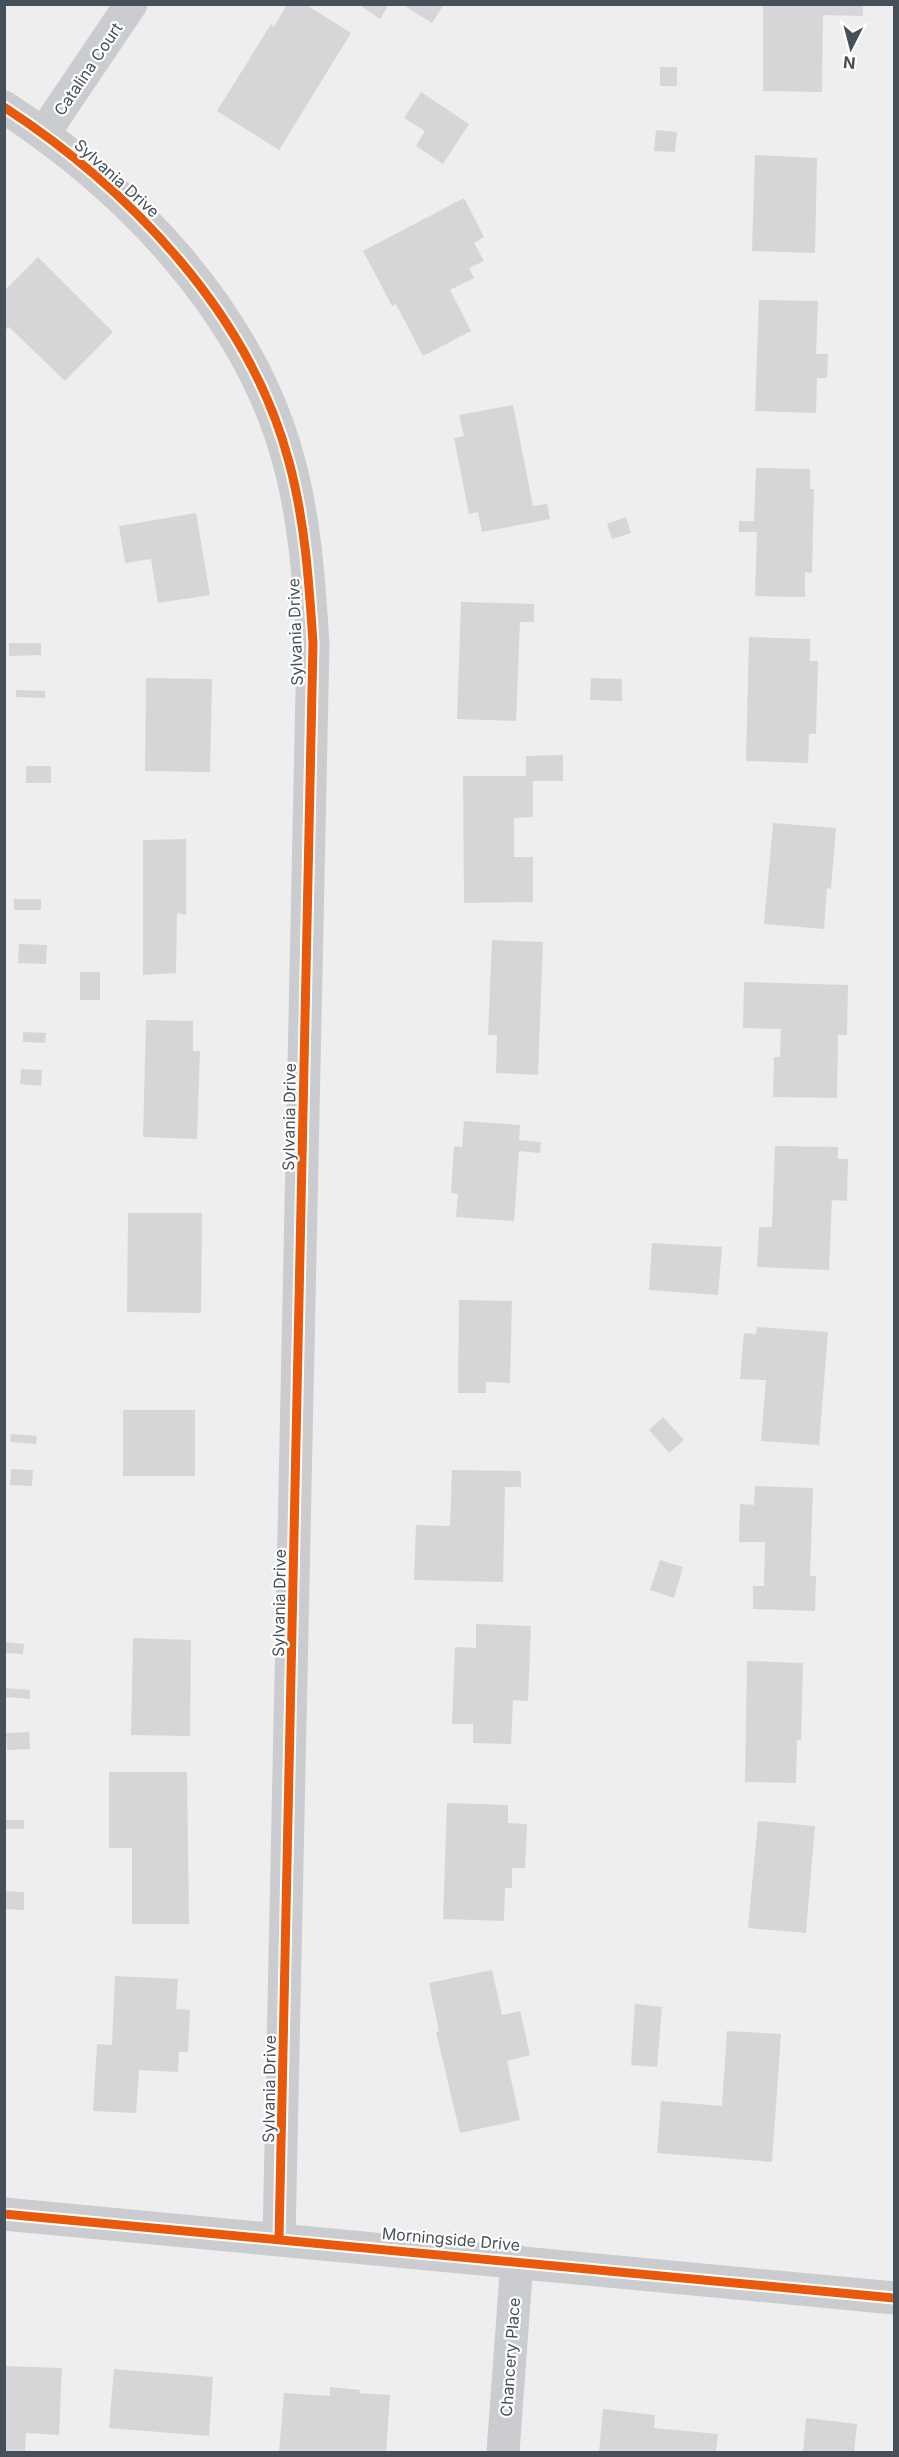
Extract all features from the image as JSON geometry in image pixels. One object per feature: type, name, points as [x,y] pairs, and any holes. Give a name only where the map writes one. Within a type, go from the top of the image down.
[{"type":"street","name":"Catalina Court","points":[[45,134],[131,4]]},
{"type":"street","name":"Sylvania Drive","points":[[4,107],[45,134],[133,209],[195,278],[250,363],[289,461],[305,542],[313,643],[279,2239]]},
{"type":"street","name":"Morningside Drive","points":[[4,2214],[517,2260],[894,2298]]},
{"type":"street","name":"Chancery Place","points":[[503,2452],[517,2260]]},
{"type":"building","points":[[287,4],[305,4],[351,33],[279,150],[217,111],[271,24],[274,27]]},
{"type":"building","points":[[358,4],[389,4],[380,19]]},
{"type":"building","points":[[402,4],[444,4],[432,23]]},
{"type":"building","points":[[763,4],[863,4],[863,16],[823,15],[822,92],[763,91]]},
{"type":"building","points":[[660,67],[677,67],[677,86],[660,86]]},
{"type":"building","points":[[421,92],[469,124],[443,164],[416,146],[425,131],[404,118]]},
{"type":"building","points":[[656,130],[677,132],[675,152],[654,151]]},
{"type":"building","points":[[755,155],[817,158],[815,253],[752,251]]},
{"type":"building","points":[[464,198],[484,237],[474,243],[484,261],[469,268],[474,278],[450,290],[471,331],[423,356],[396,304],[392,306],[363,251]]},
{"type":"building","points":[[38,257],[113,332],[65,381],[9,327],[4,331],[4,291]]},
{"type":"building","points":[[759,300],[818,301],[816,354],[828,354],[827,378],[817,378],[816,413],[755,411]]},
{"type":"building","points":[[513,405],[533,506],[547,504],[550,519],[482,532],[478,512],[469,514],[454,438],[464,436],[459,415]]},
{"type":"building","points":[[756,468],[810,469],[810,489],[814,489],[812,573],[805,572],[805,597],[755,596],[757,532],[739,532],[739,521],[754,521]]},
{"type":"building","points":[[196,513],[210,595],[158,603],[151,559],[125,563],[119,526]]},
{"type":"building","points":[[626,517],[631,533],[612,539],[607,524]]},
{"type":"building","points":[[461,602],[534,604],[534,622],[520,622],[516,721],[457,719]]},
{"type":"building","points":[[749,637],[810,639],[810,661],[818,661],[816,734],[809,734],[808,763],[746,761]]},
{"type":"building","points":[[9,643],[41,643],[41,655],[9,656]]},
{"type":"building","points":[[146,678],[212,679],[210,772],[145,771]]},
{"type":"building","points":[[591,678],[622,679],[622,701],[590,700]]},
{"type":"building","points":[[16,690],[45,691],[45,698],[16,697]]},
{"type":"building","points":[[563,755],[563,781],[533,781],[533,817],[514,818],[514,857],[533,857],[533,902],[464,903],[463,776],[526,776],[526,756]]},
{"type":"building","points":[[26,766],[51,766],[51,783],[26,783]]},
{"type":"building","points":[[773,823],[836,828],[831,889],[827,888],[824,929],[764,924]]},
{"type":"building","points":[[186,839],[186,915],[177,913],[176,973],[143,975],[143,840]]},
{"type":"building","points":[[14,899],[41,899],[41,910],[14,910]]},
{"type":"building","points":[[492,940],[543,942],[538,1075],[496,1073],[497,1035],[488,1035]]},
{"type":"building","points":[[19,944],[47,945],[46,964],[18,963]]},
{"type":"building","points":[[80,972],[100,972],[100,1000],[80,1000]]},
{"type":"building","points":[[744,982],[848,985],[847,1035],[838,1035],[837,1098],[773,1097],[774,1057],[780,1057],[781,1029],[743,1028]]},
{"type":"building","points":[[146,1020],[193,1021],[193,1051],[200,1051],[197,1139],[143,1137]]},
{"type":"building","points":[[23,1032],[46,1033],[45,1043],[23,1042]]},
{"type":"building","points":[[21,1069],[42,1070],[41,1086],[20,1084]]},
{"type":"building","points":[[464,1121],[520,1125],[519,1140],[541,1142],[540,1153],[519,1151],[514,1221],[456,1217],[458,1194],[451,1193],[454,1146],[462,1147]]},
{"type":"building","points":[[775,1146],[838,1147],[838,1159],[848,1159],[847,1201],[832,1200],[829,1270],[757,1267],[759,1227],[772,1227]]},
{"type":"building","points":[[128,1213],[202,1213],[201,1313],[127,1312]]},
{"type":"building","points":[[652,1243],[722,1247],[718,1295],[649,1290]]},
{"type":"building","points":[[459,1300],[512,1301],[510,1383],[486,1382],[486,1393],[458,1393]]},
{"type":"building","points":[[757,1327],[828,1332],[819,1445],[761,1441],[766,1380],[740,1379],[744,1333],[756,1334]]},
{"type":"building","points":[[123,1410],[195,1410],[195,1476],[123,1476]]},
{"type":"building","points":[[663,1417],[684,1440],[669,1453],[649,1430]]},
{"type":"building","points":[[11,1434],[37,1436],[36,1444],[10,1442]]},
{"type":"building","points":[[11,1469],[33,1470],[32,1486],[10,1485]]},
{"type":"building","points":[[452,1470],[521,1471],[521,1487],[505,1487],[503,1582],[414,1580],[416,1525],[450,1526]]},
{"type":"building","points":[[755,1486],[813,1488],[810,1576],[816,1576],[815,1611],[753,1609],[753,1586],[764,1586],[765,1542],[739,1542],[740,1504],[754,1505]]},
{"type":"building","points":[[660,1560],[683,1567],[674,1598],[650,1590]]},
{"type":"building","points":[[476,1624],[531,1626],[528,1701],[513,1700],[511,1744],[473,1743],[473,1724],[452,1724],[455,1647],[476,1648]]},
{"type":"building","points":[[133,1638],[191,1640],[190,1736],[131,1735]]},
{"type":"building","points":[[4,1642],[24,1644],[23,1654],[4,1653]]},
{"type":"building","points":[[747,1661],[803,1663],[801,1740],[797,1740],[796,1783],[745,1782]]},
{"type":"building","points":[[4,1688],[30,1690],[30,1699],[4,1697]]},
{"type":"building","points":[[29,1732],[30,1749],[7,1750],[6,1733]]},
{"type":"building","points":[[109,1772],[187,1772],[189,1924],[132,1924],[132,1848],[109,1848]]},
{"type":"building","points":[[447,1803],[508,1805],[508,1823],[527,1824],[525,1868],[512,1868],[512,1888],[505,1888],[504,1921],[443,1919]]},
{"type":"building","points":[[4,1820],[24,1820],[24,1829],[4,1829]]},
{"type":"building","points":[[758,1821],[815,1826],[806,1933],[748,1928]]},
{"type":"building","points":[[4,1891],[24,1892],[24,1910],[4,1909]]},
{"type":"building","points":[[492,1970],[502,2015],[520,2011],[530,2055],[507,2061],[520,2120],[460,2133],[436,2032],[439,2031],[429,1983]]},
{"type":"building","points":[[115,1976],[178,1979],[176,2009],[190,2010],[188,2052],[179,2052],[178,2072],[139,2070],[136,2113],[93,2111],[97,2044],[112,2045]]},
{"type":"building","points":[[635,2004],[662,2007],[657,2067],[631,2065]]},
{"type":"building","points":[[727,2031],[781,2034],[772,2162],[657,2153],[661,2101],[722,2106]]},
{"type":"building","points":[[4,2366],[62,2368],[59,2435],[26,2433],[25,2452],[4,2452]]},
{"type":"building","points":[[114,2369],[213,2377],[209,2436],[109,2428]]},
{"type":"building","points":[[330,2387],[360,2390],[359,2393],[390,2395],[386,2452],[279,2452],[284,2393],[330,2396]]},
{"type":"building","points":[[603,2409],[655,2415],[654,2428],[718,2434],[716,2452],[599,2452]]},
{"type":"building","points":[[806,2418],[857,2424],[854,2452],[803,2452]]},
{"type":"cycle path","points":[[4,107],[51,140],[96,176],[139,216],[179,260],[215,306],[246,356],[271,408],[289,462],[306,552],[313,643],[279,2239]]},
{"type":"cycle path","points":[[4,2214],[894,2298]]}]
